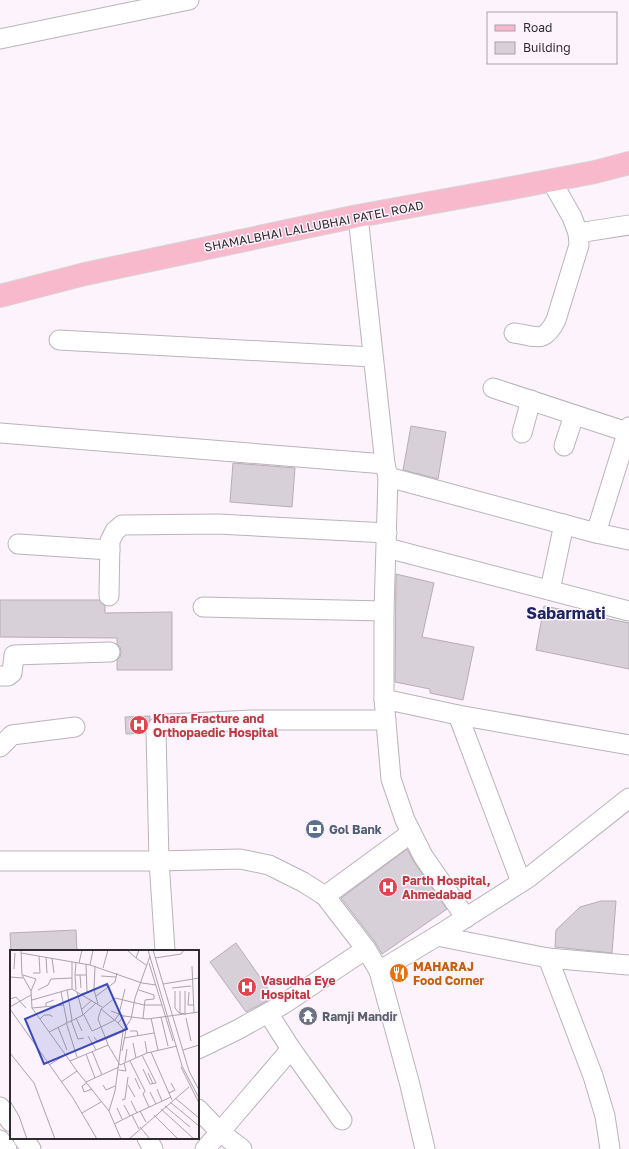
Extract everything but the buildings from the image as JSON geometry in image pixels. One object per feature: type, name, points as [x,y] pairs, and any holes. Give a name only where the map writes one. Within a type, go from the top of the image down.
[{"type":"main road","name":"SHAMALBHAI LALLUBHAI PATEL ROAD","points":[[0,296],[86,274],[358,216],[551,180],[629,163]]},
{"type":"street","points":[[0,39],[189,0]]},
{"type":"street","points":[[514,333],[541,337],[546,335],[552,328],[556,320],[579,245],[578,233],[572,217],[551,180]]},
{"type":"street","points":[[358,216],[387,470],[384,699],[391,779],[405,820],[422,856],[466,918]]},
{"type":"street","points":[[578,233],[629,225]]},
{"type":"street","points":[[59,340],[374,357]]},
{"type":"street","points":[[493,388],[574,415],[628,430],[596,533]]},
{"type":"street","points":[[522,433],[531,400]]},
{"type":"street","points":[[564,446],[574,415]]},
{"type":"street","points":[[0,433],[387,470],[564,524],[629,540]]},
{"type":"street","points":[[109,596],[110,541],[115,531],[122,525],[218,524],[386,540],[550,590],[629,611]]},
{"type":"street","points":[[550,590],[564,524]]},
{"type":"street","points":[[18,544],[110,550]]},
{"type":"street","points":[[203,607],[384,611]]},
{"type":"street","points":[[0,676],[8,676],[12,673],[14,655],[110,652]]},
{"type":"street","points":[[384,699],[458,715],[629,745]]},
{"type":"street","points":[[458,715],[521,882]]},
{"type":"street","points":[[165,950],[159,861],[156,738],[158,727],[168,724],[252,720],[386,720]]},
{"type":"street","points":[[0,747],[12,735],[75,727]]},
{"type":"street","points":[[379,971],[466,918],[521,882],[629,798]]},
{"type":"street","points":[[326,896],[411,833]]},
{"type":"street","points":[[0,861],[159,861],[240,859],[269,865],[303,882],[326,896],[366,949],[379,971],[410,1085],[425,1149]]},
{"type":"street","points":[[437,936],[548,958],[629,962]]},
{"type":"street","points":[[199,1048],[282,1005],[366,949]]},
{"type":"street","points":[[548,958],[593,1076],[605,1116],[610,1149]]},
{"type":"street","points":[[268,1013],[291,1049],[342,1120]]},
{"type":"street","points":[[205,1149],[291,1049]]},
{"type":"street","points":[[199,1110],[220,1132],[242,1149]]},
{"type":"street","points":[[24,1139],[31,1149]]},
{"type":"street","points":[[148,1139],[153,1149]]},
{"type":"street","points":[[0,1140],[7,1149]]},
{"type":"place","name":"Khara Fracture and Orthopaedic Hospital","points":[[139,725]]},
{"type":"place","name":"Gol Bank","points":[[315,829]]},
{"type":"place","name":"Parth Hospital, Ahmedabad","points":[[388,887]]},
{"type":"place","name":"MAHARAJ Food Corner","points":[[399,973]]},
{"type":"place","name":"Vasudha Eye Hospital","points":[[247,987]]},
{"type":"place","name":"Ramji Mandir","points":[[308,1016]]},
{"type":"district","name":"Sabarmati","points":[[566,613]]}]
